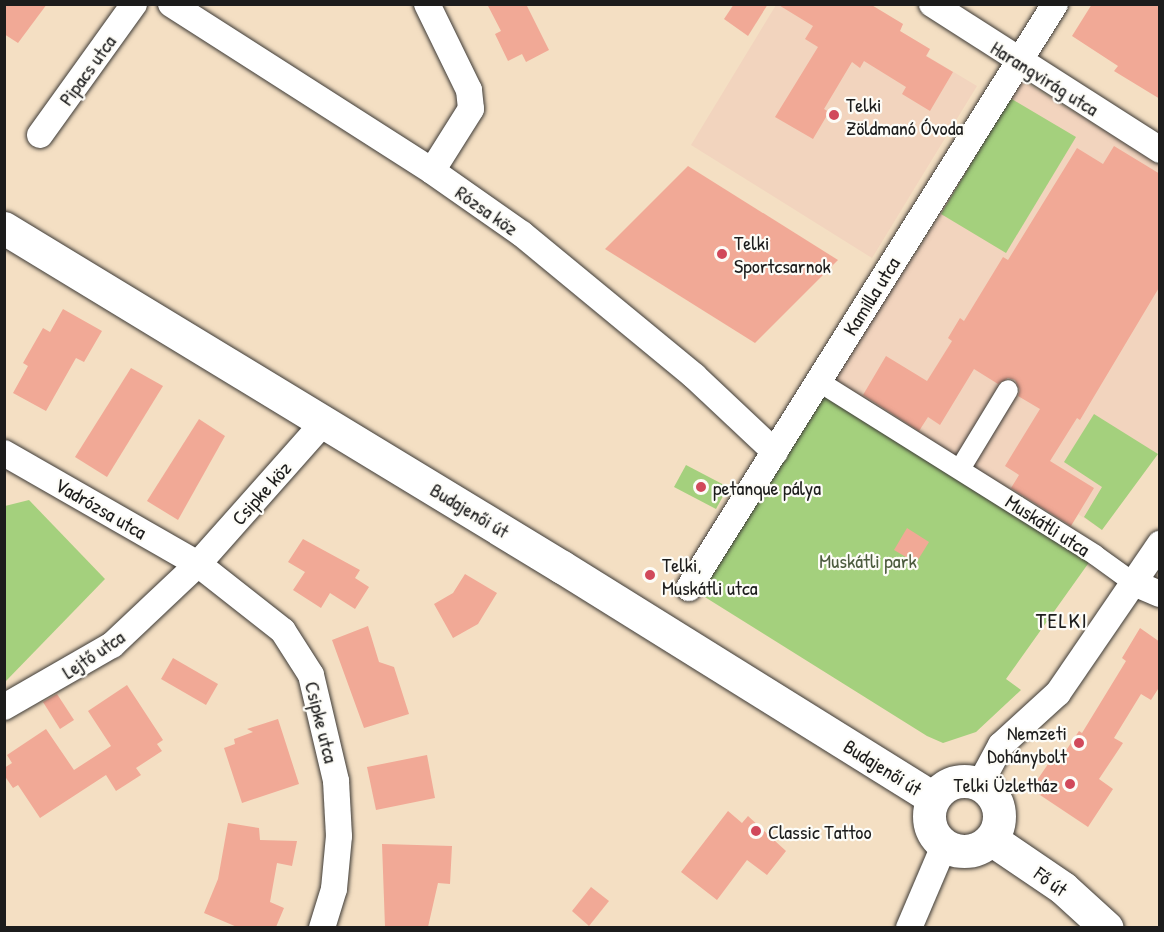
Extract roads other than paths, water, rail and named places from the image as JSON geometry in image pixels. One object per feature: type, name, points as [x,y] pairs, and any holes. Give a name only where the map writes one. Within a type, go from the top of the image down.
[{"type":"main road","name":"Budajenői út","points":[[4,228],[325,421],[933,798]]},
{"type":"main road","points":[[959,781],[980,784],[989,790],[999,809],[997,830],[991,839],[964,852],[944,846],[936,838],[928,818],[933,798],[949,783],[959,781]]},
{"type":"main road","name":"Fő út","points":[[991,839],[1063,888],[1107,927]]},
{"type":"street","name":"Pipacs utca","points":[[40,135],[134,4]]},
{"type":"street","name":"Rózsa köz","points":[[171,4],[432,171],[539,249],[694,376],[775,452]]},
{"type":"street","points":[[427,4],[469,90],[471,109],[432,171]]},
{"type":"street","name":"Harangvirág utca","points":[[932,4],[1018,63],[1160,150]]},
{"type":"street","name":"Kamilla utca","points":[[689,588],[1055,4]]},
{"type":"street","name":"Muskátli utca","points":[[818,381],[960,469],[1134,583]]},
{"type":"street","points":[[960,469],[1008,390]]},
{"type":"street","name":"Csipke köz","points":[[198,564],[325,421]]},
{"type":"street","name":"Vadrózsa utca","points":[[4,453],[198,564]]},
{"type":"street","points":[[980,784],[1001,745],[1058,693],[1160,544]]},
{"type":"street","name":"Lejtő utca","points":[[4,707],[112,645],[198,564]]},
{"type":"street","name":"Csipke utca","points":[[198,564],[283,631],[311,675],[336,781],[339,836],[334,889],[322,927]]},
{"type":"street","points":[[1134,583],[1160,594]]},
{"type":"street","points":[[909,927],[944,846]]},
{"type":"place","name":"Telki Zöldmanó Óvoda","points":[[834,115]]},
{"type":"place","name":"Telki Sportcsarnok","points":[[722,254]]},
{"type":"place","name":"petanque pálya","points":[[701,487]]},
{"type":"place","name":"Telki, Muskátli utca","points":[[650,575]]},
{"type":"place","name":"Nemzeti Dohánybolt","points":[[1079,743]]},
{"type":"place","name":"Telki Üzletház","points":[[1070,784]]},
{"type":"place","name":"Classic Tattoo","points":[[756,831]]},
{"type":"district","name":"TELKI","points":[[1062,621]]},
{"type":"park label","name":"Muskátli park","points":[[868,560]]}]
